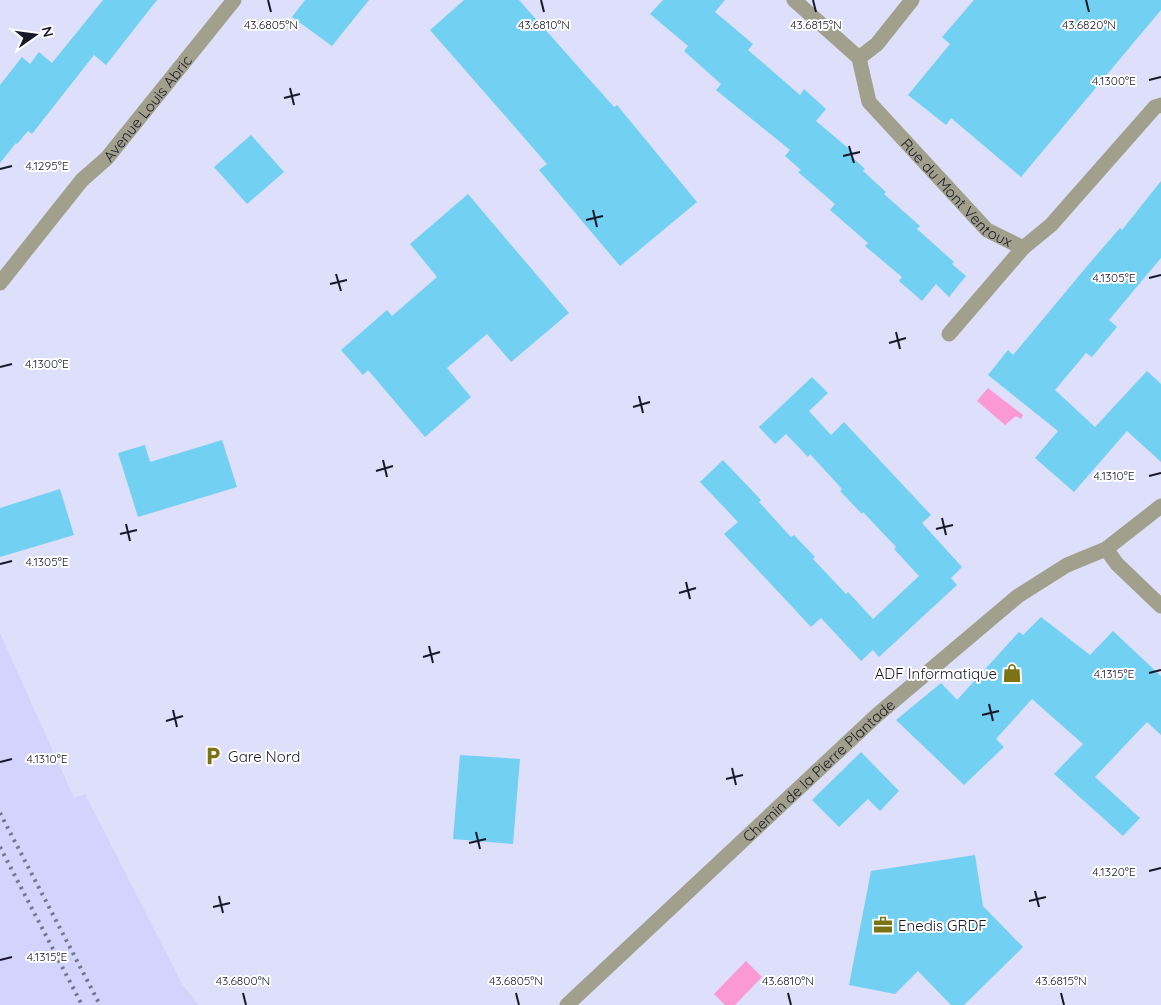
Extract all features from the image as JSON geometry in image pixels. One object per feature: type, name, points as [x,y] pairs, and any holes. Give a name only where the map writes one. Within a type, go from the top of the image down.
[{"type":"street","name":"Avenue Louis Abric","points":[[0,283],[82,180],[107,158],[234,0]]},
{"type":"street","points":[[794,0],[859,58],[877,44],[912,0]]},
{"type":"street","name":"Rue du Mont Ventoux","points":[[859,58],[869,102],[987,230],[1023,248],[1051,225],[1155,107],[1161,105]]},
{"type":"street","points":[[949,334],[1023,248]]},
{"type":"street","name":"Chemin de la Pierre Plantade","points":[[567,1005],[877,715],[1018,596],[1067,565],[1106,548],[1161,506]]},
{"type":"street","points":[[1106,548],[1117,564],[1161,606]]},
{"type":"shaded area","points":[[988,388],[1023,415],[1021,419],[1016,416],[1005,425],[977,401]]},
{"type":"shaded area","points":[[0,633],[74,798],[85,794],[182,984],[198,1005],[0,1005]]},
{"type":"shaded area","points":[[746,961],[762,977],[735,1005],[725,1005],[714,994]]},
{"type":"building","points":[[103,0],[157,0],[106,65],[94,55],[32,134],[28,131],[0,163],[0,85],[22,57],[30,64],[39,52],[52,63]]},
{"type":"building","points":[[305,0],[369,0],[332,46],[292,17]]},
{"type":"building","points":[[464,0],[519,0],[614,107],[617,105],[697,202],[620,266],[539,170],[547,164],[430,30]]},
{"type":"building","points":[[663,0],[725,0],[715,12],[753,44],[748,50],[800,95],[804,89],[826,109],[816,121],[854,153],[851,156],[865,169],[863,171],[886,192],[884,194],[920,226],[917,229],[954,262],[952,264],[966,276],[949,297],[936,284],[922,301],[899,281],[902,277],[865,246],[868,243],[830,210],[835,204],[798,172],[801,170],[785,156],[790,150],[716,90],[721,84],[684,51],[688,46],[650,14]]},
{"type":"building","points":[[974,0],[1161,0],[1161,10],[1021,177],[951,118],[946,125],[908,95],[950,44],[942,37]]},
{"type":"building","points":[[251,135],[284,172],[247,204],[214,167]]},
{"type":"building","points":[[1161,181],[1161,258],[1109,320],[1117,327],[1092,357],[1086,353],[1055,390],[1095,427],[1147,371],[1161,384],[1161,462],[1127,431],[1074,492],[1035,458],[1058,431],[988,375],[1008,350],[1013,355],[1120,228],[1122,230]]},
{"type":"building","points":[[468,194],[569,313],[511,362],[487,334],[447,368],[471,397],[425,437],[368,370],[363,375],[341,350],[387,310],[392,316],[437,277],[410,244]]},
{"type":"building","points":[[812,377],[828,393],[809,411],[831,435],[844,422],[931,515],[922,523],[962,567],[951,578],[957,585],[879,657],[873,650],[861,661],[821,618],[811,627],[724,534],[738,522],[700,482],[723,460],[761,500],[759,502],[791,537],[794,535],[815,557],[813,559],[873,619],[919,576],[894,549],[896,547],[840,491],[842,489],[810,454],[808,457],[786,434],[775,444],[759,427]]},
{"type":"building","points":[[222,440],[237,487],[138,517],[118,453],[145,445],[150,462]]},
{"type":"building","points":[[60,489],[74,535],[0,557],[0,508]]},
{"type":"building","points":[[1041,617],[1090,655],[1113,631],[1161,676],[1161,735],[1147,722],[1095,777],[1140,818],[1123,836],[1054,774],[1083,744],[1032,699],[996,739],[1004,747],[964,785],[896,720],[941,683],[957,700],[1019,632],[1023,635]]},
{"type":"building","points":[[861,752],[899,791],[880,811],[868,799],[839,827],[812,800]]},
{"type":"building","points":[[460,755],[520,759],[513,844],[453,839]]},
{"type":"building","name":"Enedis GRDF","points":[[975,855],[983,906],[1023,947],[964,1005],[951,1005],[918,971],[895,994],[849,985],[871,871]]},
{"type":"railway","points":[[0,813],[100,1005]]},
{"type":"railway","points":[[0,847],[82,1005]]},
{"type":"place","name":"ADF Informatique","points":[[1012,673]]},
{"type":"place","name":"Gare Nord","points":[[213,756]]},
{"type":"place","name":"Enedis GRDF","points":[[883,925]]}]
